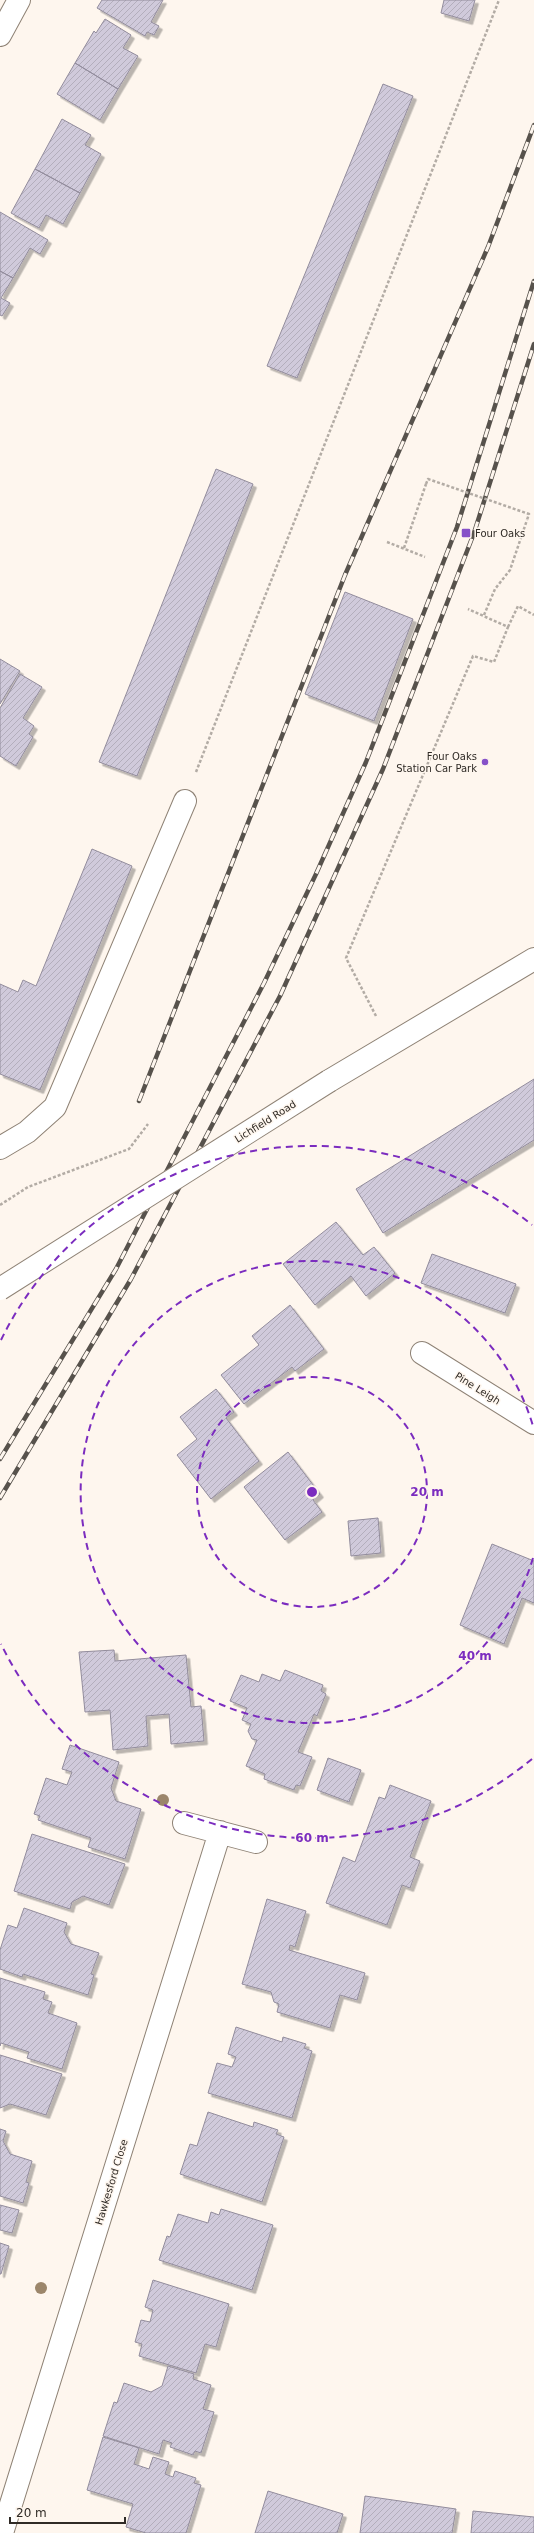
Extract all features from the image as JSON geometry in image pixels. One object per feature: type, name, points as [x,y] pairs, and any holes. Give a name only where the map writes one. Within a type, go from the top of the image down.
[{"type":"street","points":[[0,35],[19,0]]},
{"type":"street","points":[[0,1148],[27,1132],[55,1107],[185,801]]},
{"type":"street","name":"Lichfield Road","points":[[0,1289],[329,1081],[534,958]]},
{"type":"street","name":"Pine Leigh","points":[[422,1353],[534,1423]]},
{"type":"street","points":[[184,1823],[256,1842]]},
{"type":"street","name":"Hawkesford Close","points":[[2,2533],[220,1832]]},
{"type":"path","points":[[185,801],[499,0]]},
{"type":"path","points":[[404,548],[428,479],[529,514],[510,570],[495,589],[484,615]]},
{"type":"path","points":[[387,542],[425,557]]},
{"type":"path","points":[[391,1044],[346,958],[472,656],[494,662],[508,626],[518,606],[534,615]]},
{"type":"path","points":[[468,609],[508,626]]},
{"type":"path","points":[[0,1205],[28,1187],[129,1148],[148,1124]]},
{"type":"building","points":[[102,0],[163,0],[151,22],[159,26],[154,35],[147,32],[145,36],[97,8]]},
{"type":"building","points":[[444,0],[475,0],[469,21],[441,13]]},
{"type":"building","points":[[105,19],[131,35],[123,48],[138,56],[118,89],[75,63],[94,31],[96,33]]},
{"type":"building","points":[[75,63],[118,89],[100,120],[57,94]]},
{"type":"building","points":[[383,84],[413,96],[297,378],[267,366]]},
{"type":"building","points":[[62,119],[91,135],[85,145],[101,154],[80,193],[35,169]]},
{"type":"building","points":[[35,169],[80,193],[63,224],[46,215],[39,228],[11,213]]},
{"type":"building","points":[[0,212],[48,240],[40,254],[30,248],[13,278],[0,271]]},
{"type":"building","points":[[0,271],[13,278],[1,298],[10,303],[2,316],[0,315]]},
{"type":"building","points":[[216,469],[253,484],[137,776],[99,762]]},
{"type":"building","points":[[345,592],[413,619],[374,721],[305,694]]},
{"type":"building","points":[[0,659],[20,671],[0,704]]},
{"type":"building","points":[[20,674],[42,687],[23,718],[34,726],[29,734],[33,737],[16,766],[0,756],[0,708]]},
{"type":"building","points":[[92,849],[132,866],[40,1090],[0,1074],[0,984],[18,992],[23,980],[36,986]]},
{"type":"building","points":[[534,1079],[534,1140],[383,1233],[356,1189]]},
{"type":"building","points":[[336,1222],[363,1255],[374,1247],[395,1273],[366,1296],[351,1276],[315,1305],[283,1264]]},
{"type":"building","points":[[432,1254],[516,1284],[505,1313],[421,1283]]},
{"type":"building","points":[[290,1305],[324,1349],[295,1371],[292,1367],[244,1404],[221,1375],[259,1345],[252,1336]]},
{"type":"building","points":[[216,1389],[234,1412],[226,1418],[259,1461],[211,1499],[177,1455],[197,1439],[180,1417]]},
{"type":"building","points":[[288,1452],[320,1494],[313,1500],[322,1512],[285,1540],[244,1487]]},
{"type":"building","points":[[378,1518],[381,1553],[351,1556],[348,1521]]},
{"type":"building","points":[[492,1544],[534,1561],[534,1603],[522,1598],[504,1644],[460,1625]]},
{"type":"building","points":[[114,1650],[115,1661],[186,1655],[191,1707],[201,1706],[204,1741],[171,1744],[169,1714],[146,1716],[148,1746],[113,1750],[110,1710],[85,1712],[79,1652]]},
{"type":"building","points":[[285,1670],[323,1685],[321,1691],[326,1694],[317,1716],[314,1714],[298,1752],[312,1757],[300,1786],[296,1785],[294,1790],[264,1779],[265,1774],[246,1766],[257,1740],[252,1739],[248,1731],[251,1724],[242,1720],[247,1708],[230,1701],[241,1675],[259,1682],[262,1674],[280,1681]]},
{"type":"building","points":[[70,1745],[119,1762],[111,1788],[116,1801],[141,1809],[125,1859],[88,1847],[91,1838],[38,1820],[40,1816],[34,1814],[46,1778],[67,1785],[72,1772],[62,1769]]},
{"type":"building","points":[[328,1758],[361,1770],[349,1802],[317,1790]]},
{"type":"building","points":[[390,1785],[431,1801],[410,1857],[420,1861],[410,1888],[402,1885],[387,1925],[326,1903],[343,1857],[355,1862],[379,1797],[385,1799]]},
{"type":"building","points":[[32,1834],[125,1864],[109,1905],[83,1896],[72,1902],[70,1909],[14,1891]]},
{"type":"building","points":[[267,1899],[306,1911],[295,1947],[290,1945],[289,1950],[365,1973],[357,2000],[340,1995],[330,2028],[277,2012],[279,2004],[274,2002],[271,1992],[242,1984]]},
{"type":"building","points":[[24,1908],[67,1923],[64,1932],[71,1944],[99,1953],[91,1974],[94,1975],[88,1995],[23,1974],[22,1977],[0,1969],[0,1950],[8,1925],[17,1928]]},
{"type":"building","points":[[0,1978],[45,1992],[43,1999],[52,2002],[48,2013],[77,2023],[62,2069],[27,2058],[29,2052],[1,2043],[0,2046]]},
{"type":"building","points":[[236,2027],[282,2042],[283,2037],[306,2044],[304,2048],[312,2051],[292,2118],[208,2093],[217,2063],[232,2067],[236,2057],[228,2054]]},
{"type":"building","points":[[0,2055],[62,2074],[46,2115],[10,2104],[0,2108]]},
{"type":"building","points":[[208,2112],[253,2127],[254,2122],[278,2130],[276,2134],[284,2137],[262,2202],[180,2174],[190,2144],[197,2146]]},
{"type":"building","points":[[0,2129],[6,2131],[3,2141],[10,2154],[32,2161],[26,2182],[29,2183],[23,2203],[0,2196]]},
{"type":"building","points":[[0,2205],[19,2210],[12,2233],[0,2230]]},
{"type":"building","points":[[221,2209],[273,2225],[252,2290],[159,2260],[167,2236],[170,2237],[178,2214],[208,2223],[211,2212],[219,2215]]},
{"type":"building","points":[[0,2243],[9,2246],[1,2274],[0,2274]]},
{"type":"building","points":[[153,2280],[229,2304],[216,2347],[205,2344],[196,2373],[139,2356],[142,2344],[135,2342],[141,2320],[150,2322],[153,2310],[145,2307]]},
{"type":"building","points":[[168,2366],[194,2374],[193,2379],[211,2385],[203,2409],[214,2412],[201,2453],[195,2451],[193,2455],[170,2447],[172,2443],[163,2440],[159,2454],[103,2436],[114,2402],[117,2403],[124,2383],[151,2392],[162,2386]]},
{"type":"building","points":[[103,2437],[139,2448],[134,2464],[149,2469],[153,2457],[169,2462],[165,2474],[173,2477],[175,2471],[196,2478],[194,2483],[201,2485],[186,2533],[146,2533],[126,2527],[133,2504],[87,2490]]},
{"type":"building","points":[[268,2491],[343,2514],[337,2533],[255,2533]]},
{"type":"building","points":[[365,2496],[456,2509],[452,2533],[360,2533]]},
{"type":"building","points":[[473,2511],[534,2517],[534,2533],[471,2533]]},
{"type":"railway","points":[[139,1101],[345,575],[488,247],[534,125]]},
{"type":"railway","points":[[0,1459],[116,1269],[264,983],[316,874],[366,762],[457,527],[534,281]]},
{"type":"railway","points":[[0,1498],[131,1279],[280,996],[383,769],[474,533],[534,344]]},
{"type":"place","name":"Four Oaks","points":[[466,533]]},
{"type":"place","name":"Four Oaks Station Car Park","points":[[485,762]]}]
